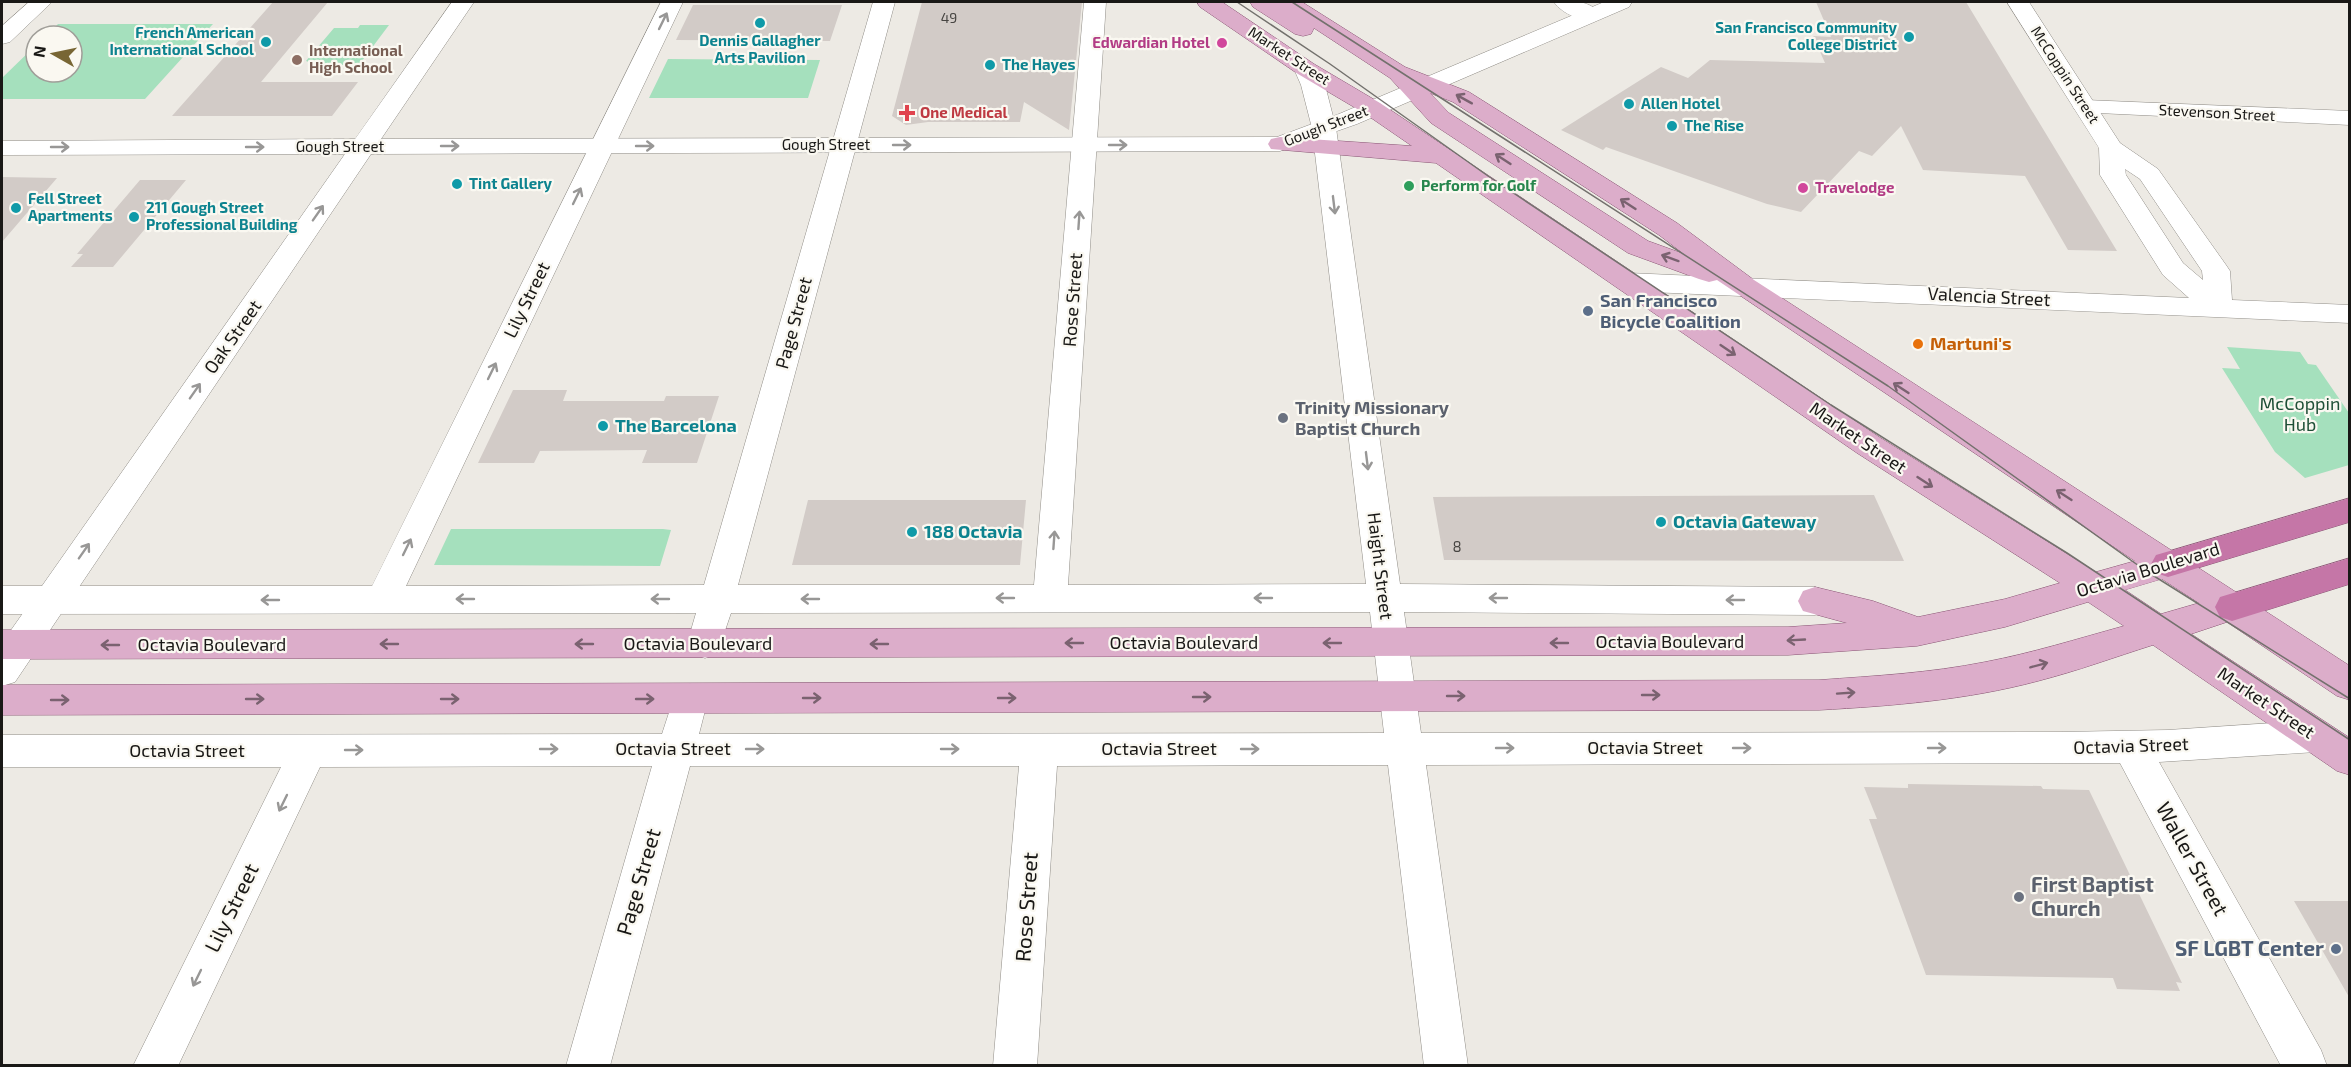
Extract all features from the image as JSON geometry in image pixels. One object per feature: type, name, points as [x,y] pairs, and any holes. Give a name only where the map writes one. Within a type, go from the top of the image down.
[{"type":"highway","name":"Octavia Boulevard","points":[[2168,564],[2349,510]]},
{"type":"highway","points":[[2232,607],[2349,571]]},
{"type":"main road","name":"Market Street","points":[[1208,2],[1306,69],[1372,108],[1868,445],[2093,587],[2349,759]]},
{"type":"main road","name":"Market Street","points":[[1233,2],[1327,64],[1372,108]]},
{"type":"main road","name":"Market Street","points":[[1261,2],[1313,35],[1372,56]]},
{"type":"main road","name":"Market Street","points":[[1288,2],[1423,87],[1440,118],[1638,246],[1744,286],[2349,685]]},
{"type":"main road","points":[[1280,144],[1326,138],[1443,156]]},
{"type":"main road","name":"Octavia Boulevard","points":[[8,654],[705,644],[1788,641],[1917,632],[2005,613],[2168,564]]},
{"type":"main road","points":[[1815,601],[1873,615],[1917,632]]},
{"type":"main road","points":[[2,700],[1819,695],[1897,690],[1982,678],[2038,666],[2232,607]]},
{"type":"street","points":[[2,37],[41,2]]},
{"type":"street","name":"Oak Street","points":[[8,654],[51,599],[463,2]]},
{"type":"street","name":"Lily Street","points":[[382,600],[672,2]]},
{"type":"street","name":"Page Street","points":[[705,644],[884,2]]},
{"type":"street","name":"Rose Street","points":[[1050,598],[1095,2]]},
{"type":"street","name":"Gough Street","points":[[1326,138],[1372,108],[1621,2]]},
{"type":"street","name":"McCoppin Street","points":[[2018,2],[2111,148],[2113,175],[2173,269],[2219,308]]},
{"type":"street","points":[[1561,4],[1590,15]]},
{"type":"street","points":[[1397,72],[1431,61],[1525,20]]},
{"type":"street","name":"Haight Street","points":[[1306,69],[1316,92],[1326,138],[1446,1065]]},
{"type":"street","name":"Stevenson Street","points":[[2085,107],[2349,118]]},
{"type":"street","name":"Gough Street","points":[[2,148],[1280,144]]},
{"type":"street","name":"Valencia Street","points":[[1628,282],[2349,314]]},
{"type":"street","points":[[2,600],[1385,598],[1815,601]]},
{"type":"street","name":"Page Street","points":[[588,1065],[690,699]]},
{"type":"street","name":"Octavia Street","points":[[2,751],[2131,747],[2316,736]]},
{"type":"street","name":"Waller Street","points":[[2131,747],[2305,1065]]},
{"type":"street","name":"Rose Street","points":[[1015,1065],[1039,749]]},
{"type":"street","name":"Lily Street","points":[[155,1065],[309,750]]},
{"type":"green space","points":[[84,24],[213,24],[145,99],[2,99],[2,78],[24,57],[24,84],[84,84]]},
{"type":"green space","points":[[360,25],[389,25],[359,65],[317,65],[306,61],[334,28],[358,28]]},
{"type":"green space","points":[[668,59],[820,60],[808,98],[649,98]]},
{"type":"green space","name":"McCoppin Hub","points":[[2227,347],[2300,352],[2308,364],[2316,365],[2349,413],[2349,465],[2305,478],[2275,452],[2222,368],[2240,369]]},
{"type":"green space","points":[[451,529],[671,530],[660,566],[434,565]]},
{"type":"building","name":"French American International School","points":[[273,2],[328,2],[261,82],[358,82],[332,116],[172,116]]},
{"type":"building","name":"The Hayes","points":[[922,2],[1082,2],[1069,130],[1024,102],[1020,122],[928,122],[906,125],[892,116]]},
{"type":"building","points":[[1816,2],[1966,2],[2117,251],[2068,250],[2025,176],[1923,170],[1901,126],[1872,156],[1859,151],[1801,212],[1767,204],[1606,147],[1603,150],[1561,130],[1661,67],[1688,78],[1710,60],[1825,63],[1813,36],[1831,37]]},
{"type":"building","name":"Dennis Gallagher Arts Pavilion","points":[[693,5],[842,5],[830,41],[676,40]]},
{"type":"building","name":"Fell Street Apartments","points":[[2,177],[57,178],[2,242]]},
{"type":"building","name":"211 Gough Street Professional Building","points":[[140,180],[186,180],[113,267],[71,267],[83,254],[77,254]]},
{"type":"building","name":"The Barcelona","points":[[513,390],[567,390],[563,401],[664,401],[666,396],[719,396],[697,463],[642,463],[647,450],[540,451],[534,463],[478,463]]},
{"type":"building","name":"Octavia Gateway","points":[[1874,495],[1904,561],[1444,560],[1433,497]]},
{"type":"building","name":"188 Octavia","points":[[808,500],[1026,500],[1020,565],[792,565]]},
{"type":"building","name":"First Baptist Church","points":[[1908,784],[2041,786],[2043,789],[2089,790],[2182,983],[2176,982],[2180,991],[2117,989],[2113,978],[1926,975],[1869,819],[1877,819],[1864,787],[1908,788]]},
{"type":"building","name":"SF LGBT Center","points":[[2294,901],[2349,901],[2349,997]]},
{"type":"tram line","points":[[1237,2],[1330,64],[1488,176],[1831,405],[2067,553],[2350,740]]},
{"type":"tram line","points":[[1292,2],[1888,386],[2146,571],[2350,699]]},
{"type":"place","name":"Dennis Gallagher Arts Pavilion","points":[[760,23]]},
{"type":"place","name":"San Francisco Community College District","points":[[1909,37]]},
{"type":"place","name":"French American International School","points":[[266,42]]},
{"type":"place","name":"Edwardian Hotel","points":[[1222,43]]},
{"type":"place","name":"International High School","points":[[297,60]]},
{"type":"place","name":"The Hayes","points":[[990,65]]},
{"type":"place","name":"Allen Hotel","points":[[1629,104]]},
{"type":"place","name":"One Medical","points":[[907,113]]},
{"type":"place","name":"The Rise","points":[[1672,126]]},
{"type":"place","name":"Tint Gallery","points":[[457,184]]},
{"type":"place","name":"Perform for Golf","points":[[1409,186]]},
{"type":"place","name":"Travelodge","points":[[1803,188]]},
{"type":"place","name":"Fell Street Apartments","points":[[16,208]]},
{"type":"place","name":"211 Gough Street Professional Building","points":[[134,217]]},
{"type":"place","name":"San Francisco Bicycle Coalition","points":[[1588,311]]},
{"type":"place","name":"Martuni's","points":[[1918,344]]},
{"type":"place","name":"Trinity Missionary Baptist Church","points":[[1283,418]]},
{"type":"place","name":"The Barcelona","points":[[603,426]]},
{"type":"place","name":"Octavia Gateway","points":[[1661,522]]},
{"type":"place","name":"188 Octavia","points":[[912,532]]},
{"type":"place","name":"First Baptist Church","points":[[2019,897]]},
{"type":"place","name":"SF LGBT Center","points":[[2336,949]]}]
